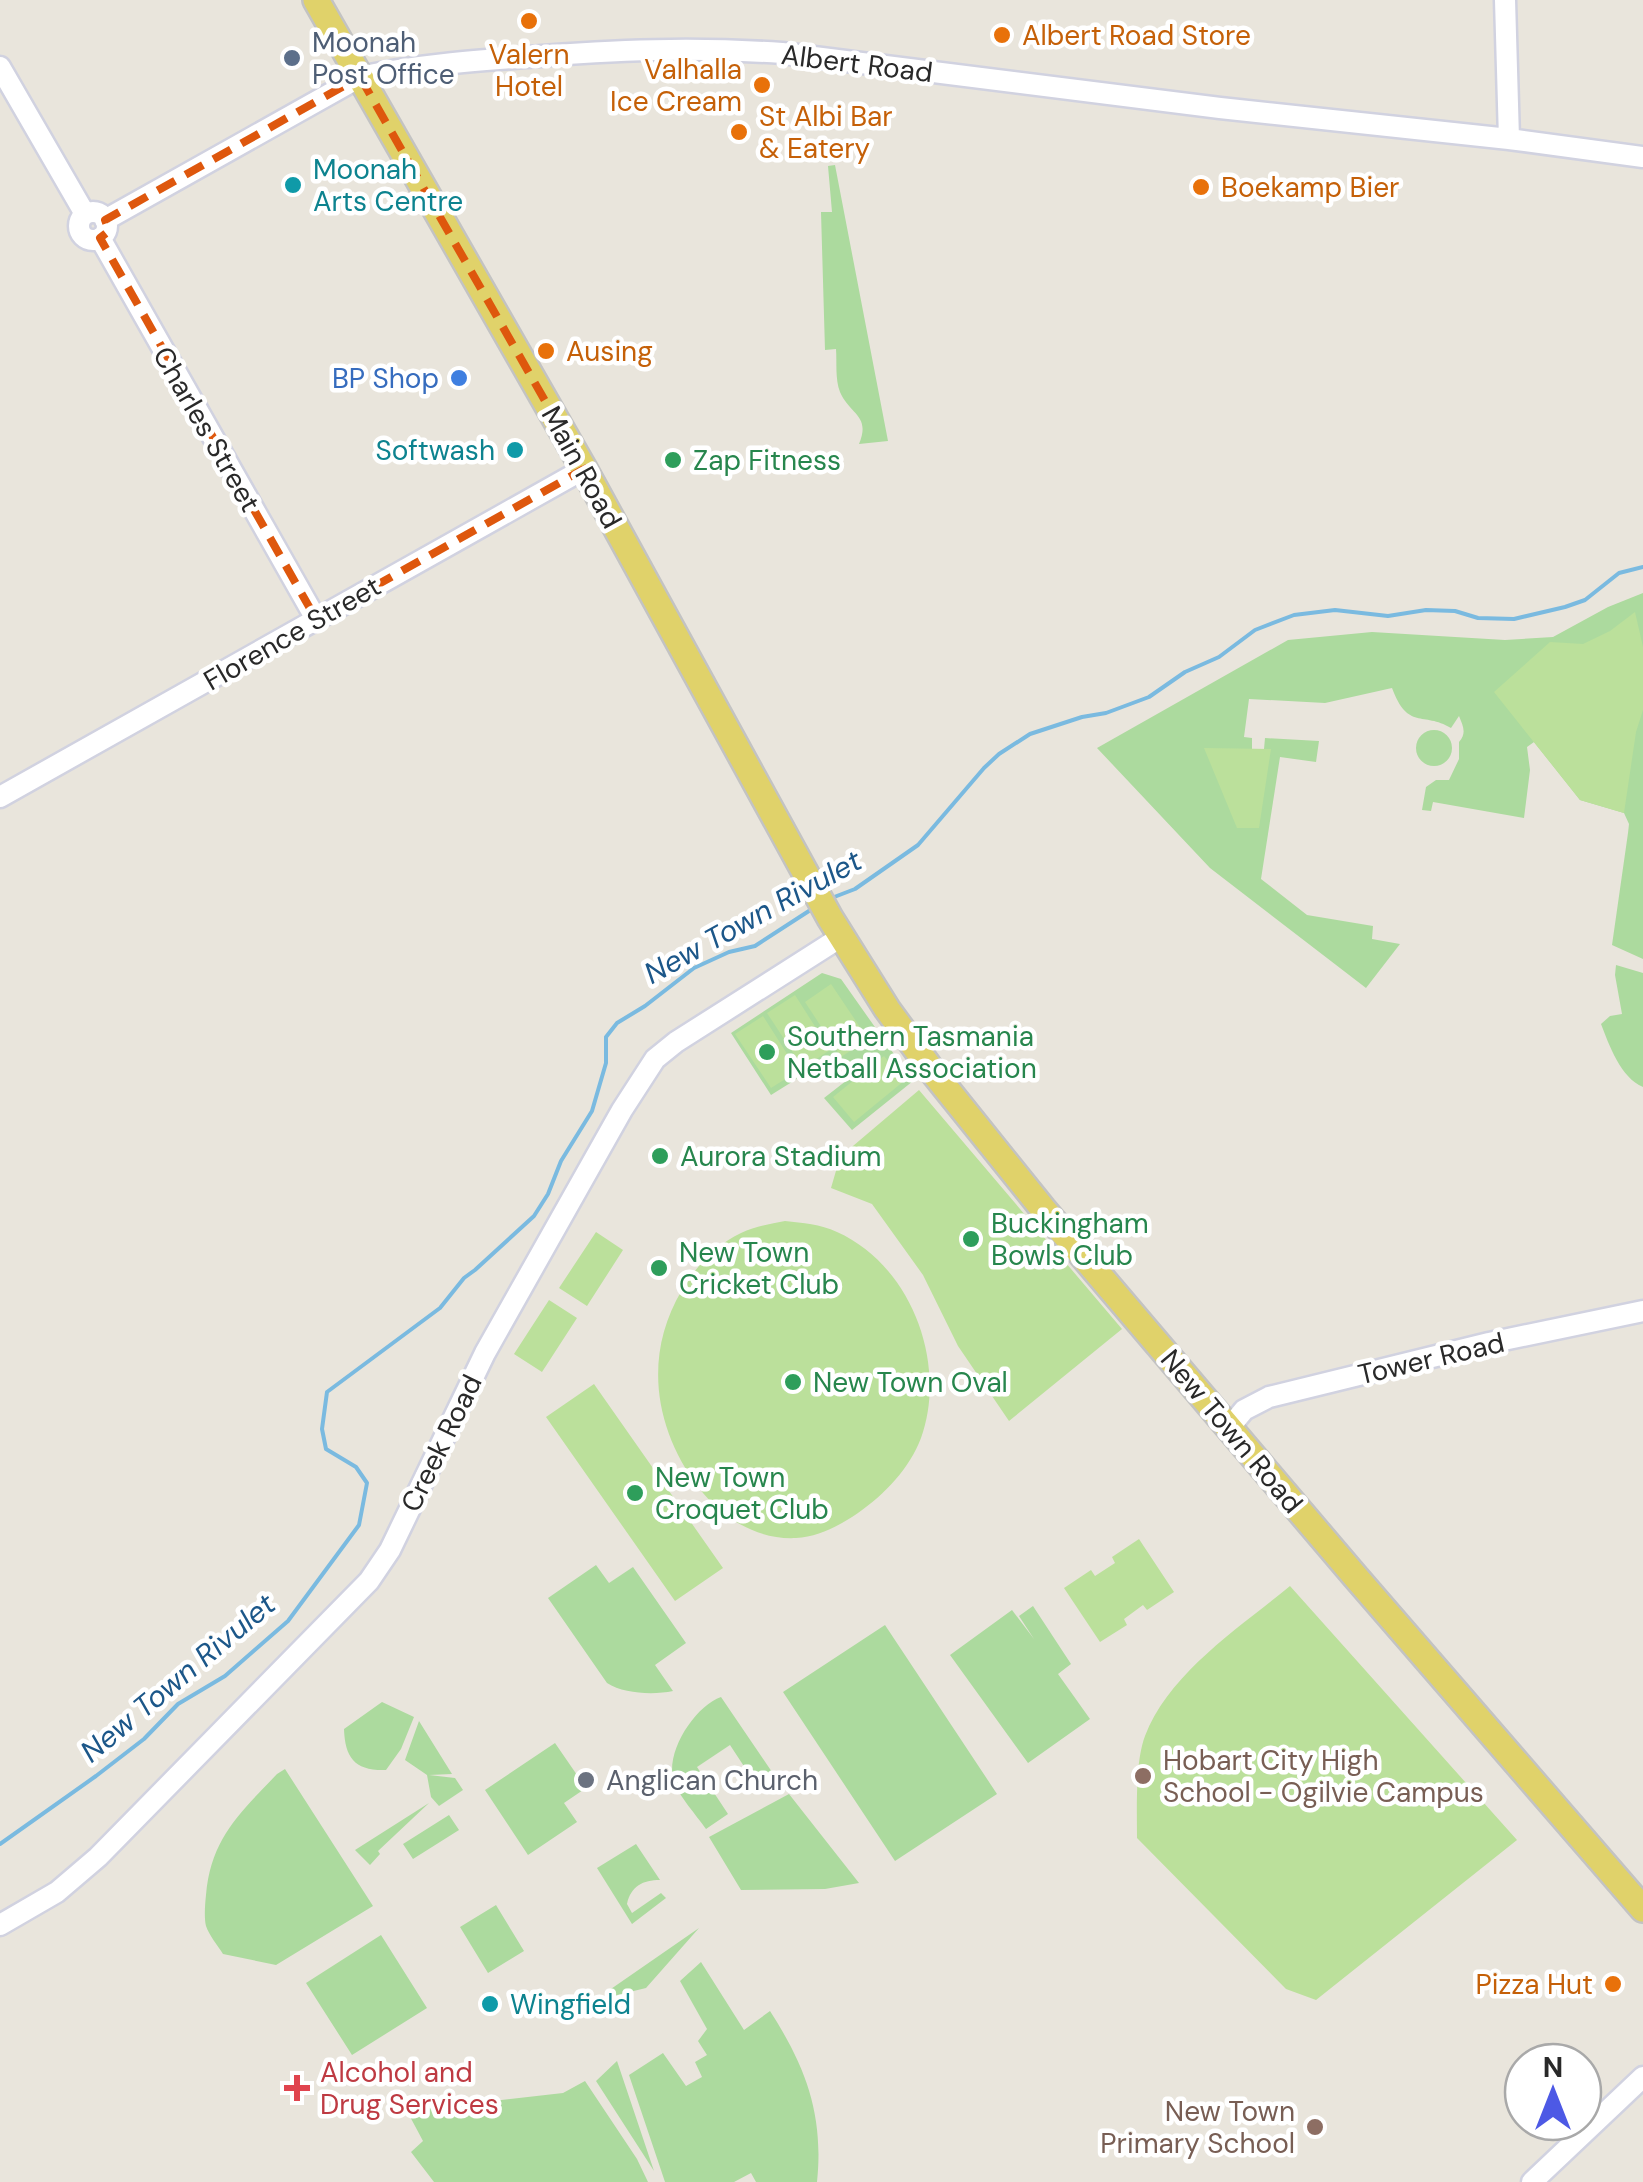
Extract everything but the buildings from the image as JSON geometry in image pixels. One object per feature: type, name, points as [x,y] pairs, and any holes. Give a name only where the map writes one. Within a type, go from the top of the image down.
[{"type":"main road","name":"Main Road","points":[[316,0],[584,469],[836,927]]},
{"type":"main road","name":"New Town Road","points":[[836,927],[887,1009],[933,1072],[1042,1209],[1643,1909]]},
{"type":"street","points":[[1505,0],[1508,139]]},
{"type":"street","name":"Albert Road","points":[[97,224],[360,77],[514,58],[643,49],[726,49],[819,57],[1643,157]]},
{"type":"street","name":"Charles Street","points":[[0,66],[97,224],[316,619]]},
{"type":"street","name":"Florence Street","points":[[0,797],[584,469]]},
{"type":"street","name":"Creek Road","points":[[0,1925],[57,1892],[98,1857],[369,1581],[390,1550],[485,1353],[622,1110],[655,1059],[836,927]]},
{"type":"street","name":"Tower Road","points":[[1230,1427],[1244,1410],[1269,1397],[1488,1343],[1643,1311]]},
{"type":"street","points":[[1532,2182],[1643,2077]]},
{"type":"highlighted area","points":[[360,77],[584,469],[316,619],[100,238],[109,231],[105,220]]},
{"type":"green space","points":[[835,165],[888,441],[859,444],[861,421],[840,392],[836,349],[825,350],[821,212],[832,212],[828,166]]},
{"type":"green space","points":[[1643,593],[1643,959],[1612,945],[1629,824],[1624,813],[1580,800],[1534,742],[1527,747],[1530,770],[1524,818],[1433,802],[1431,811],[1422,810],[1426,787],[1436,780],[1449,780],[1459,759],[1459,742],[1464,732],[1459,716],[1451,728],[1417,718],[1404,710],[1392,688],[1325,703],[1249,699],[1244,737],[1252,738],[1252,749],[1264,749],[1265,738],[1319,741],[1316,762],[1280,757],[1261,879],[1307,915],[1373,926],[1372,939],[1400,944],[1366,988],[1210,868],[1097,748],[1288,640],[1372,632],[1505,640],[1553,637]]},
{"type":"green space","points":[[1635,612],[1643,647],[1643,710],[1624,813],[1580,800],[1494,692],[1550,642],[1583,644],[1610,631]]},
{"type":"green space","points":[[1434,730],[1447,735],[1452,748],[1447,761],[1434,766],[1421,761],[1416,748],[1421,735]]},
{"type":"green space","points":[[1204,748],[1271,749],[1259,828],[1237,828]]},
{"type":"green space","points":[[1616,965],[1643,973],[1643,1087],[1622,1069],[1601,1024],[1610,1016],[1622,1014]]},
{"type":"green space","name":"Southern Tasmania Netball Association","points":[[822,973],[841,979],[913,1081],[852,1130],[824,1098],[851,1077],[835,1055],[771,1095],[731,1033]]},
{"type":"green space","points":[[831,984],[868,1039],[841,1057],[805,1002]]},
{"type":"green space","points":[[795,995],[830,1050],[803,1068],[767,1013]]},
{"type":"green space","name":"Southern Tasmania Netball Association","points":[[763,1016],[798,1071],[771,1088],[735,1034]]},
{"type":"green space","points":[[884,1056],[904,1081],[854,1122],[833,1097]]},
{"type":"green space","name":"Buckingham Bowls Club","points":[[919,1090],[1122,1329],[1009,1421],[958,1346],[923,1275],[872,1204],[831,1188],[840,1157]]},
{"type":"green space","name":"New Town Oval","points":[[785,1221],[837,1232],[863,1247],[885,1268],[917,1319],[930,1379],[921,1438],[895,1480],[844,1522],[821,1533],[796,1538],[768,1535],[742,1525],[699,1488],[672,1441],[659,1391],[658,1366],[670,1315],[694,1273],[732,1238]]},
{"type":"green space","points":[[596,1232],[623,1250],[587,1306],[559,1288]]},
{"type":"green space","points":[[549,1300],[577,1318],[542,1372],[514,1354]]},
{"type":"green space","name":"New Town Croquet Club","points":[[594,1384],[723,1568],[675,1601],[546,1417]]},
{"type":"green space","points":[[1139,1539],[1174,1592],[1147,1610],[1143,1605],[1124,1619],[1127,1625],[1100,1642],[1064,1588],[1091,1570],[1095,1576],[1115,1563],[1112,1557]]},
{"type":"green space","points":[[596,1565],[609,1583],[633,1567],[686,1643],[655,1665],[673,1691],[639,1693],[607,1683],[548,1598]]},
{"type":"green space","points":[[1290,1586],[1517,1840],[1316,2000],[1286,1989],[1137,1838],[1140,1759],[1156,1713],[1207,1653]]},
{"type":"green space","points":[[1033,1606],[1071,1664],[1058,1674],[1090,1719],[1028,1763],[950,1655],[1012,1610],[1034,1639],[1019,1616]]},
{"type":"green space","points":[[885,1625],[997,1794],[895,1861],[783,1692]]},
{"type":"green space","points":[[721,1697],[772,1772],[755,1783],[730,1745],[697,1767],[728,1814],[706,1829],[676,1788],[673,1758],[692,1720]]},
{"type":"green space","points":[[382,1702],[414,1717],[401,1749],[386,1770],[375,1770],[354,1761],[344,1729]]},
{"type":"green space","points":[[419,1721],[452,1774],[429,1775],[455,1778],[463,1790],[439,1806],[431,1797],[427,1775],[405,1760]]},
{"type":"green space","points":[[555,1743],[586,1788],[564,1803],[577,1822],[528,1855],[485,1790]]},
{"type":"green space","points":[[285,1769],[373,1906],[276,1965],[223,1954],[206,1926],[205,1907],[209,1875],[221,1842],[251,1801]]},
{"type":"green space","points":[[789,1794],[859,1883],[825,1889],[741,1890],[709,1837]]},
{"type":"green space","points":[[429,1803],[378,1851],[380,1854],[370,1865],[355,1850]]},
{"type":"green space","points":[[449,1815],[459,1830],[413,1859],[403,1844]]},
{"type":"green space","points":[[636,1844],[660,1880],[635,1888],[627,1904],[632,1913],[661,1893],[666,1898],[632,1924],[597,1868]]},
{"type":"green space","points":[[496,1905],[524,1951],[488,1973],[460,1927]]},
{"type":"green space","points":[[699,1928],[646,1988],[613,1996],[608,1991]]},
{"type":"green space","points":[[381,1935],[427,2008],[352,2055],[306,1983]]},
{"type":"green space","points":[[701,1962],[744,2030],[770,2011],[794,2052],[815,2113],[817,2182],[756,2182],[751,2173],[734,2182],[665,2182],[629,2075],[663,2053],[686,2086],[702,2077],[695,2062],[707,2055],[698,2041],[707,2029],[680,1981]]},
{"type":"green space","points":[[617,2061],[654,2171],[596,2081]]},
{"type":"green space","points":[[585,2081],[648,2182],[434,2182],[411,2152],[423,2141],[407,2111],[563,2093]]},
{"type":"waterway","name":"New Town Rivulet","points":[[829,899],[855,889],[918,845],[984,768],[1030,734],[1149,697],[1185,672],[1219,657],[1255,630],[1294,615],[1335,610],[1388,616],[1426,610],[1455,611],[1478,618],[1514,619],[1585,600],[1619,573],[1643,567]]},
{"type":"waterway","name":"New Town Rivulet","points":[[0,1844],[144,1739],[178,1704],[225,1676],[288,1621],[359,1525],[367,1483],[356,1467],[326,1449],[322,1429],[327,1392],[440,1308],[464,1278],[534,1216],[592,1111],[606,1063],[606,1037],[617,1023],[694,968],[729,952],[755,946],[812,909]]},
{"type":"place","name":"Valern Hotel","points":[[529,21]]},
{"type":"place","name":"Albert Road Store","points":[[1002,35]]},
{"type":"place","name":"Moonah Post Office","points":[[292,58]]},
{"type":"place","name":"Valhalla Ice Cream","points":[[762,85]]},
{"type":"place","name":"St Albi Bar & Eatery","points":[[739,132]]},
{"type":"place","name":"Moonah Arts Centre","points":[[293,185]]},
{"type":"place","name":"Boekamp Bier","points":[[1201,187]]},
{"type":"place","name":"Ausing","points":[[546,351]]},
{"type":"place","name":"BP Shop","points":[[459,378]]},
{"type":"place","name":"Softwash","points":[[515,450]]},
{"type":"place","name":"Zap Fitness","points":[[673,460]]},
{"type":"place","name":"Southern Tasmania Netball Association","points":[[767,1052]]},
{"type":"place","name":"Aurora Stadium","points":[[660,1156]]},
{"type":"place","name":"Buckingham Bowls Club","points":[[971,1239]]},
{"type":"place","name":"New Town Cricket Club","points":[[659,1268]]},
{"type":"place","name":"New Town Oval","points":[[793,1382]]},
{"type":"place","name":"New Town Croquet Club","points":[[635,1493]]},
{"type":"place","name":"Hobart City High School - Ogilvie Campus","points":[[1143,1776]]},
{"type":"place","name":"Anglican Church","points":[[586,1780]]},
{"type":"place","name":"Pizza Hut","points":[[1613,1984]]},
{"type":"place","name":"Wingfield","points":[[490,2004]]},
{"type":"place","name":"Alcohol and Drug Services","points":[[297,2088]]},
{"type":"place","name":"New Town Primary School","points":[[1315,2127]]}]
